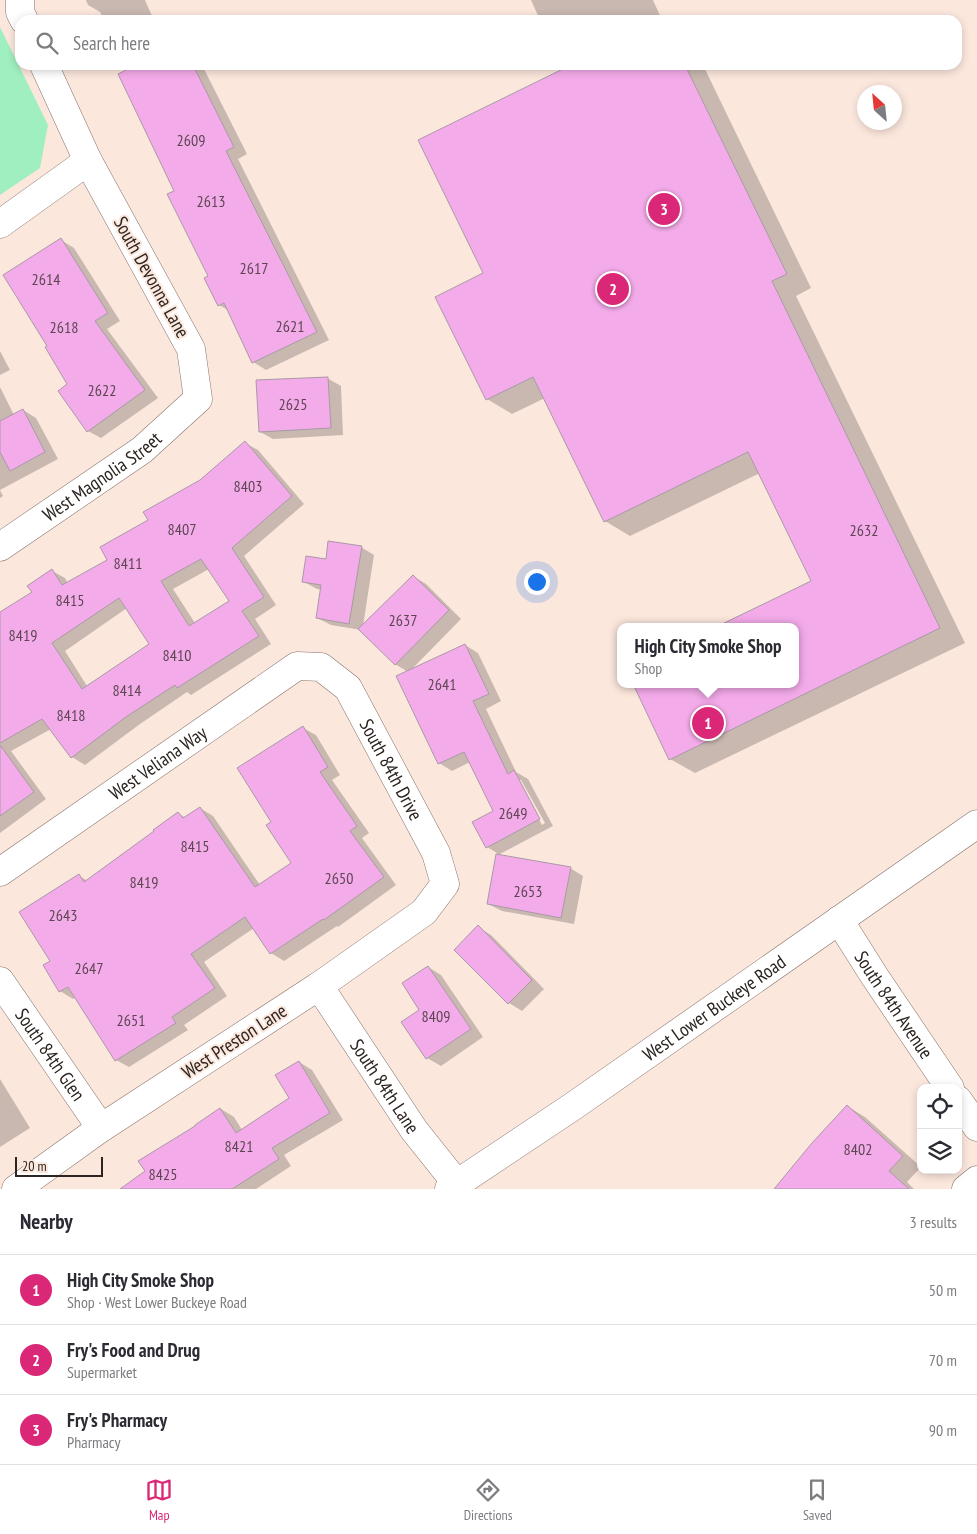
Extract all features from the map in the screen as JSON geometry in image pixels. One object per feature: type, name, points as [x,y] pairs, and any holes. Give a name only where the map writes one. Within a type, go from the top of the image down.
[{"type":"street","points":[[20,0],[22,15]]},
{"type":"street","name":"South Devonna Lane","points":[[46,70],[88,161],[191,349],[198,399]]},
{"type":"street","points":[[0,224],[88,161]]},
{"type":"street","name":"West Magnolia Street","points":[[0,547],[142,450],[198,399]]},
{"type":"street","name":"West Veliana Way","points":[[0,872],[297,666],[321,667]]},
{"type":"street","name":"South 84th Drive","points":[[321,667],[348,688],[436,853],[445,884]]},
{"type":"street","name":"West Lower Buckeye Road","points":[[453,1186],[572,1107],[977,824]]},
{"type":"street","name":"West Preston Lane","points":[[16,1189],[101,1128],[319,986],[424,912],[445,884]]},
{"type":"street","name":"South 84th Avenue","points":[[840,920],[947,1084]]},
{"type":"street","name":"South 84th Glen","points":[[0,981],[101,1128]]},
{"type":"street","name":"South 84th Lane","points":[[319,986],[453,1186]]},
{"type":"street","points":[[962,1106],[977,1127]]},
{"type":"street","points":[[966,1189],[977,1180]]},
{"type":"green space","points":[[0,27],[15,58],[15,70],[21,70],[48,125],[40,168],[0,195]]},
{"type":"building","points":[[126,70],[196,70],[234,147],[226,151],[317,332],[252,363],[224,303],[218,306],[204,278],[208,276],[167,194],[174,191],[118,74]]},
{"type":"building","points":[[561,70],[687,70],[787,274],[772,281],[940,628],[669,760],[635,688],[799,688],[799,623],[724,623],[811,581],[748,452],[604,522],[533,377],[486,400],[435,297],[483,273],[418,140]]},
{"type":"building","points":[[61,238],[108,313],[95,321],[145,390],[87,432],[58,391],[67,384],[45,347],[47,346],[3,275]]},
{"type":"building","points":[[328,377],[331,428],[259,432],[256,380]]},
{"type":"building","points":[[23,409],[45,452],[10,471],[0,452],[0,421]]},
{"type":"building","points":[[245,441],[292,496],[232,548],[264,597],[242,611],[259,636],[177,688],[175,685],[126,717],[71,758],[42,719],[0,743],[0,612],[32,592],[27,586],[52,569],[62,585],[107,560],[100,547],[148,520],[143,512],[200,480]],"holes":[[[201,559],[229,601],[189,626],[161,581]],[[119,598],[149,644],[82,689],[52,643]]]},
{"type":"building","points":[[328,541],[362,546],[349,624],[316,618],[321,585],[302,582],[306,556],[326,559]]},
{"type":"building","points":[[413,575],[449,610],[395,665],[358,629]]},
{"type":"building","points":[[465,644],[489,694],[473,701],[508,774],[514,770],[540,819],[486,848],[472,822],[493,811],[464,752],[438,764],[396,676]]},
{"type":"building","points":[[303,726],[328,767],[320,772],[357,826],[350,831],[384,877],[324,920],[270,954],[245,917],[191,954],[215,988],[172,1017],[176,1023],[115,1061],[68,987],[59,992],[43,965],[50,961],[19,912],[79,874],[84,882],[178,812],[183,818],[200,807],[255,887],[291,863],[266,825],[271,822],[237,768]]},
{"type":"building","points":[[0,745],[34,792],[0,816]]},
{"type":"building","points":[[496,854],[571,867],[561,918],[487,904]]},
{"type":"building","points":[[478,925],[532,980],[508,1004],[454,950]]},
{"type":"building","points":[[428,966],[471,1029],[426,1059],[401,1022],[419,1010],[402,983]]},
{"type":"building","points":[[299,1061],[330,1113],[272,1148],[279,1159],[232,1189],[120,1189],[145,1171],[138,1161],[195,1126],[220,1108],[236,1133],[289,1098],[275,1075]]},
{"type":"building","points":[[847,1105],[903,1156],[889,1171],[909,1189],[774,1189],[812,1143]]},
{"type":"place","name":"Fry's Pharmacy","points":[[664,209]]},
{"type":"place","name":"Fry's Food and Drug","points":[[613,289]]},
{"type":"place","name":"High City Smoke Shop","points":[[708,723]]}]
